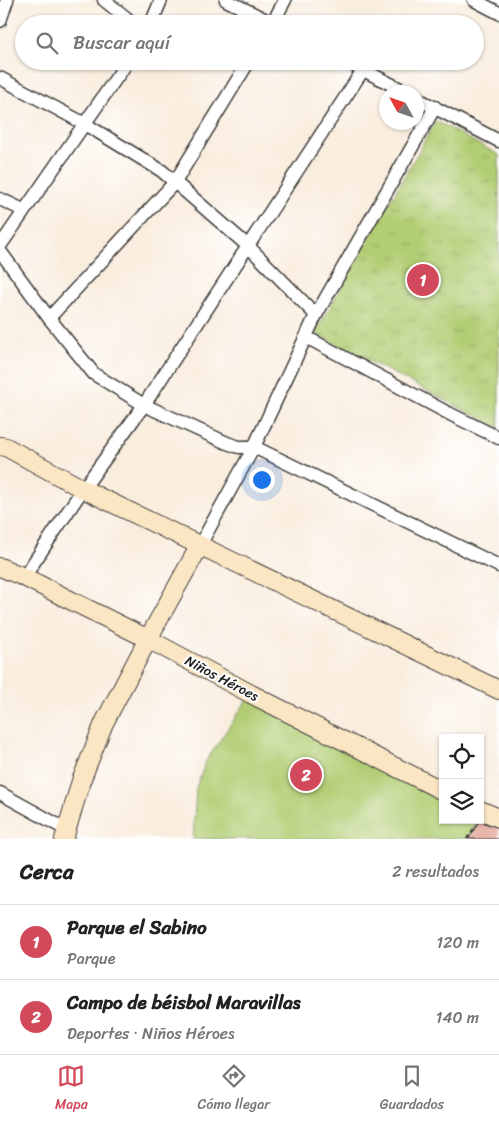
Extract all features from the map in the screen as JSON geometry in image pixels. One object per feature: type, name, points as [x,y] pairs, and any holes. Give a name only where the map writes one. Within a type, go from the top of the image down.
[{"type":"main road","points":[[0,446],[6,447],[83,489],[499,690]]},
{"type":"main road","points":[[65,835],[94,744],[148,639],[200,545]]},
{"type":"main road","name":"Niños Héroes","points":[[0,568],[24,577],[148,639],[251,694],[439,789]]},
{"type":"main road","points":[[484,812],[499,818]]},
{"type":"street","points":[[0,21],[7,0]]},
{"type":"street","points":[[104,0],[123,15]]},
{"type":"street","points":[[155,15],[161,0]]},
{"type":"street","points":[[226,0],[257,15]]},
{"type":"street","points":[[277,15],[285,0]]},
{"type":"street","points":[[474,0],[499,13]]},
{"type":"street","points":[[0,246],[23,210],[122,70]]},
{"type":"street","points":[[49,318],[175,182],[243,70]]},
{"type":"street","points":[[24,577],[83,489],[144,406],[363,70],[392,85]]},
{"type":"street","points":[[0,78],[85,124],[162,170],[248,246],[316,315]]},
{"type":"street","points":[[424,102],[499,141]]},
{"type":"street","points":[[200,545],[254,447],[316,315],[435,108]]},
{"type":"street","points":[[0,199],[23,210]]},
{"type":"street","points":[[0,251],[49,318],[94,374],[144,406],[227,443],[239,447],[254,447],[499,566]]},
{"type":"street","points":[[306,337],[499,438]]},
{"type":"street","points":[[0,793],[65,835]]},
{"type":"path","points":[[467,839],[477,824]]},
{"type":"green space","points":[[436,121],[499,155],[499,428],[315,333]]},
{"type":"green space","points":[[251,694],[439,789],[439,824],[476,824],[467,839],[193,839],[196,788],[206,761]]},
{"type":"building","points":[[484,823],[499,828],[499,839],[469,839],[477,824]]},
{"type":"place","name":"Parque el Sabino","points":[[423,280]]},
{"type":"place","name":"Campo de béisbol Maravillas","points":[[306,775]]}]
